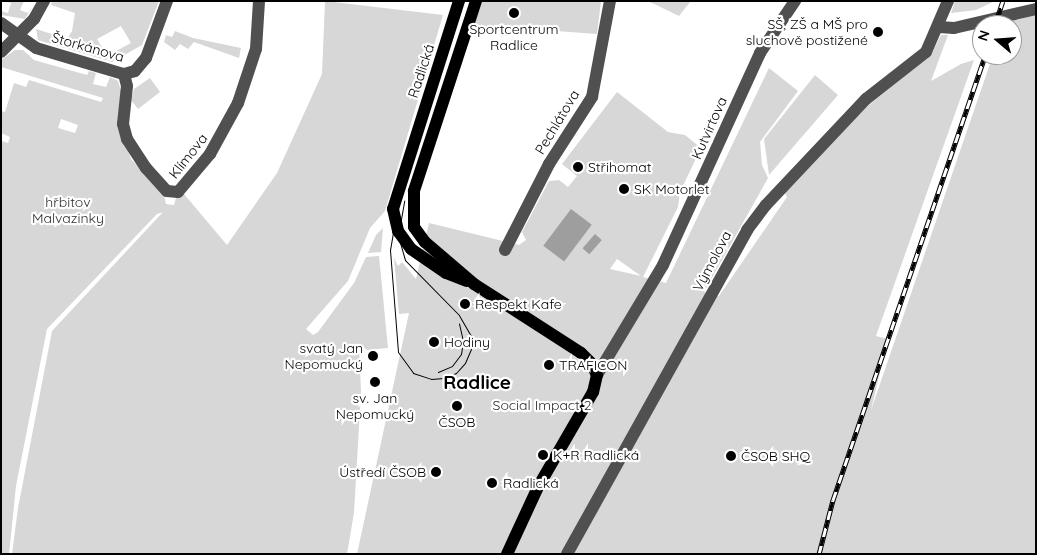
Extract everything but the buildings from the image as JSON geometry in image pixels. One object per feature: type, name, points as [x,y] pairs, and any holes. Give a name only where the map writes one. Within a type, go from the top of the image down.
[{"type":"main road","name":"Radlická","points":[[459,1],[396,195],[394,214],[400,236],[411,249],[446,273],[474,284]]},
{"type":"main road","name":"Radlická","points":[[476,1],[419,174],[412,206],[414,227],[420,236],[474,284],[581,353],[592,364],[597,375]]},
{"type":"main road","points":[[507,554],[534,496],[593,392],[597,375]]},
{"type":"street","points":[[1,52],[20,34],[44,1]]},
{"type":"street","name":"Štorkánova","points":[[1,22],[20,34],[36,48],[124,74],[135,71],[146,58],[167,1]]},
{"type":"street","name":"Klímova","points":[[124,74],[127,86],[123,124],[127,139],[146,168],[167,191],[178,192],[184,189],[229,125],[256,49],[259,1]]},
{"type":"street","name":"Pechlátova","points":[[504,250],[549,164],[592,97],[610,1]]},
{"type":"street","name":"Kutvirtova","points":[[597,375],[624,335],[663,265],[760,53],[795,1]]},
{"type":"street","name":"Výmolova","points":[[567,554],[747,230],[766,205],[866,99],[926,52],[939,27],[948,1]]},
{"type":"street","points":[[939,27],[954,28],[1036,9]]},
{"type":"street","points":[[167,191],[168,205]]},
{"type":"green space","points":[[5,1],[24,1],[20,10],[28,13],[36,1],[25,19],[1,15],[1,11],[8,13],[11,3]]},
{"type":"green space","points":[[52,1],[159,1],[142,45],[112,62],[38,40],[36,29],[67,39],[72,31],[75,13],[51,5]],"holes":[[[121,26],[131,43],[107,56],[97,39]]]},
{"type":"green space","name":"hřbitov Malvazinky","points":[[325,1],[443,15],[385,211],[370,228],[348,281],[306,329],[313,335],[318,332],[354,283],[366,257],[379,256],[388,348],[367,350],[359,344],[361,392],[354,513],[347,554],[12,554],[18,508],[52,331],[163,212],[157,214],[47,329],[16,486],[9,554],[1,554],[1,141],[8,143],[10,137],[1,133],[1,111],[5,112],[14,83],[26,87],[29,80],[101,102],[103,98],[1,67],[1,60],[15,50],[23,50],[34,60],[87,75],[89,71],[96,73],[93,84],[106,87],[110,77],[118,81],[121,91],[118,124],[131,159],[164,195],[166,204],[174,205],[176,198],[184,194],[227,245],[277,173],[322,74]],"holes":[[[61,119],[78,125],[75,133],[58,128]]]},
{"type":"green space","points":[[482,1],[601,1],[597,34],[474,25]]},
{"type":"green space","points":[[648,1],[691,1],[679,16]]},
{"type":"green space","points":[[955,1],[995,1],[976,10],[951,13]]},
{"type":"green space","name":"Social Impact 2","points":[[1036,15],[1036,554],[357,554],[409,313],[399,314],[394,258],[398,266],[402,262],[416,279],[429,223],[519,245],[526,240],[522,232],[549,181],[559,180],[568,187],[577,176],[562,164],[617,92],[668,132],[685,135],[701,148],[680,192],[678,207],[643,277],[666,283],[769,68],[798,91],[760,142],[762,165],[768,178],[704,292],[719,296],[787,197],[785,193],[864,109],[932,53],[941,35],[948,35],[931,81],[961,64],[972,61],[972,65],[876,336],[888,339],[871,410],[990,65],[1022,65],[1022,18]],"holes":[[[617,259],[641,276],[610,269]]]},
{"type":"green space","points":[[175,31],[193,38],[241,48],[239,58],[194,42],[188,49],[180,44],[175,50],[164,42],[166,35],[172,37]]},
{"type":"green space","points":[[815,75],[838,95],[769,175],[764,139]]},
{"type":"green space","points":[[150,78],[160,92],[138,109],[131,100],[134,89]]},
{"type":"green space","points":[[383,228],[381,252],[368,253],[376,235]]},
{"type":"shaded area","points":[[571,209],[592,225],[564,261],[543,246]]},
{"type":"shaded area","points":[[595,234],[602,240],[589,254],[583,248]]},
{"type":"tram line","points":[[397,209],[390,250],[398,352],[413,373],[431,379],[444,378],[456,373],[465,363],[471,349],[471,336],[459,315],[405,260],[398,236],[404,201]]},
{"type":"tram line","points":[[438,372],[452,366],[461,354],[463,341],[459,323]]},
{"type":"railway","points":[[998,15],[1003,1]]},
{"type":"railway","points":[[819,554],[833,500],[982,65]]},
{"type":"place","name":"Sportcentrum Radlice","points":[[514,13]]},
{"type":"place","name":"SŠ, ZŠ a MŠ pro sluchově postižené","points":[[878,32]]},
{"type":"place","name":"Střihomat","points":[[578,167]]},
{"type":"place","name":"SK Motorlet","points":[[624,189]]},
{"type":"place","name":"Respekt Kafe","points":[[465,304]]},
{"type":"place","name":"Hodiny","points":[[434,342]]},
{"type":"place","name":"svatý Jan Nepomucký","points":[[373,356]]},
{"type":"place","name":"TRAFICON","points":[[549,365]]},
{"type":"place","name":"sv. Jan Nepomucký","points":[[375,382]]},
{"type":"place","name":"ČSOB","points":[[457,406]]},
{"type":"place","name":"K+R Radlická","points":[[543,455]]},
{"type":"place","name":"ČSOB SHQ","points":[[731,456]]},
{"type":"place","name":"Ústředí ČSOB","points":[[436,472]]},
{"type":"place","name":"Radlická","points":[[492,483]]},
{"type":"district","name":"Radlice","points":[[477,383]]}]
